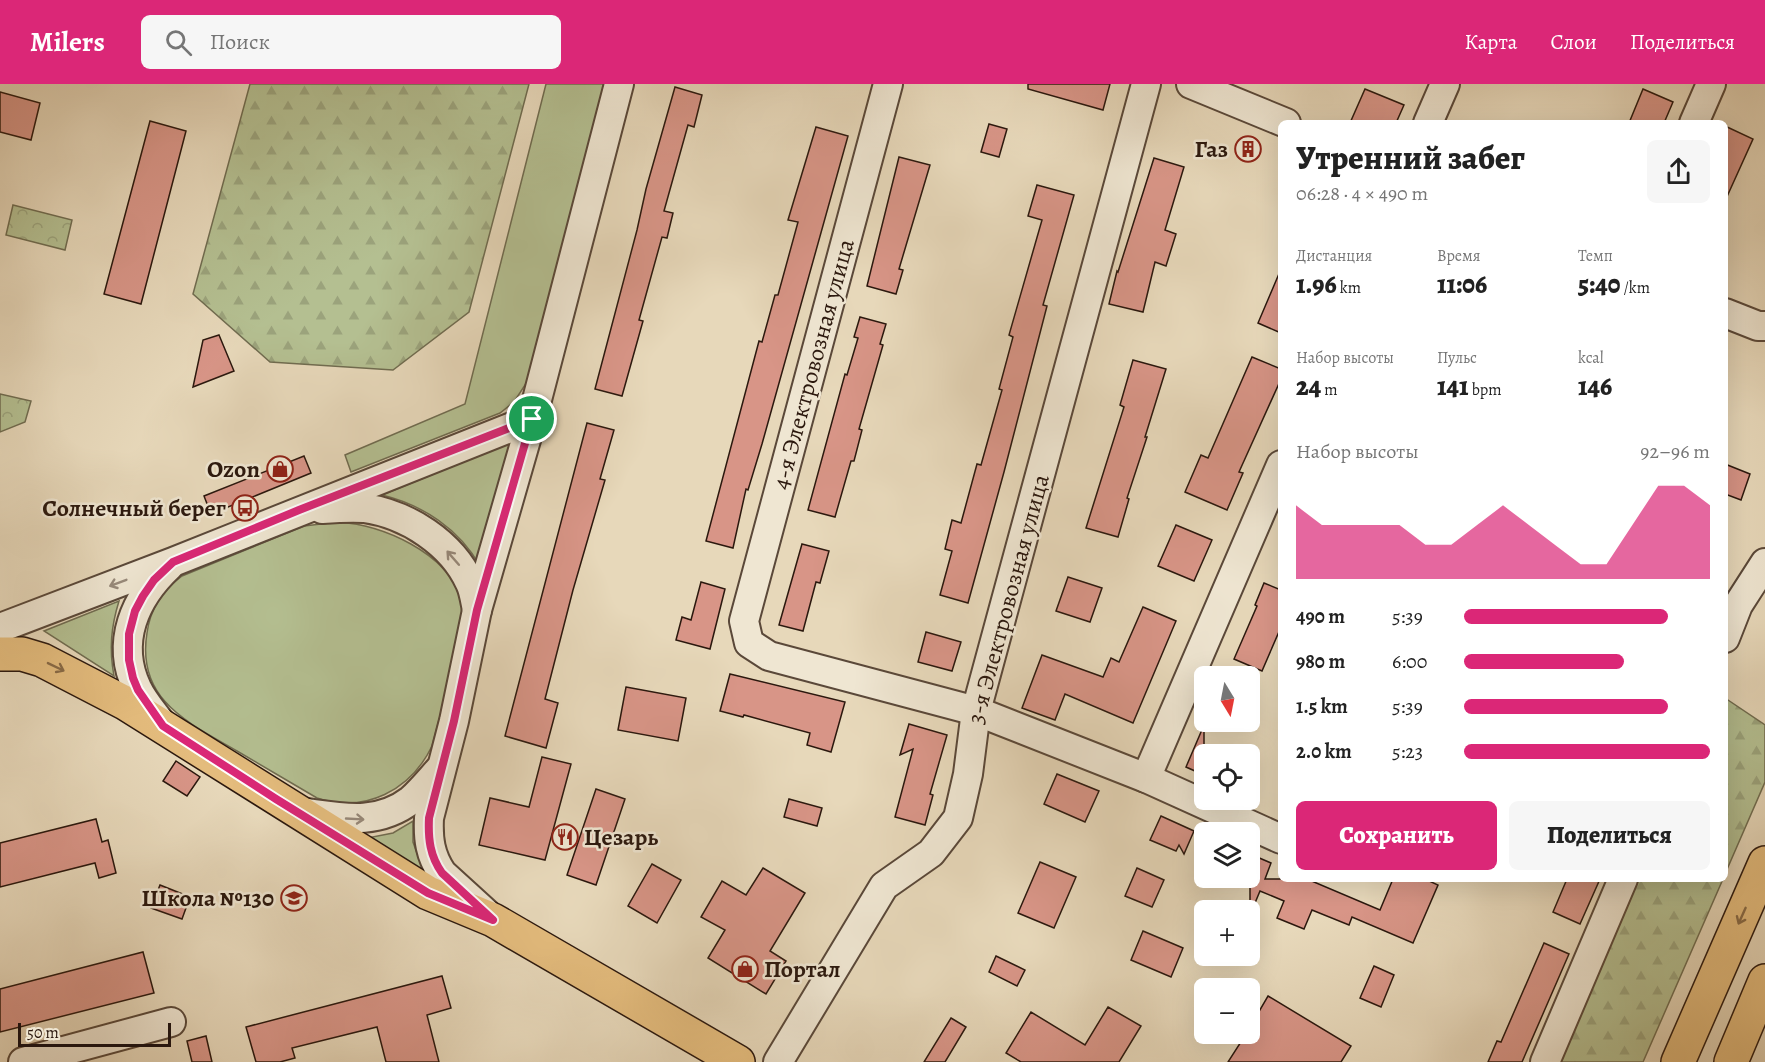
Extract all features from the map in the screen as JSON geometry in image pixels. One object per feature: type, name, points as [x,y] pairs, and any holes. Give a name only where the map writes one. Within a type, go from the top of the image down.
[{"type":"main road","points":[[0,654],[22,654],[42,660],[125,703],[428,893],[493,920],[738,1062]]},
{"type":"main road","points":[[1678,1062],[1765,863]]},
{"type":"main road","points":[[1731,1062],[1765,981]]},
{"type":"street","points":[[493,920],[442,873],[432,854],[428,835],[429,818],[443,766],[477,610],[532,419],[619,84]]},
{"type":"street","name":"4-я Электровозная улица","points":[[888,84],[744,621],[749,643],[769,656],[976,711]]},
{"type":"street","name":"3-я Электровозная улица","points":[[778,1062],[884,886],[931,854],[958,818],[968,774],[976,711],[1146,84]]},
{"type":"street","points":[[1191,84],[1279,120]]},
{"type":"street","points":[[1429,120],[1445,84]]},
{"type":"street","points":[[1695,120],[1711,84]]},
{"type":"street","points":[[1728,314],[1758,326],[1765,326]]},
{"type":"street","points":[[0,628],[173,562],[532,419]]},
{"type":"street","points":[[1146,778],[1278,472]]},
{"type":"street","points":[[299,510],[364,508],[412,525],[454,557],[470,582],[477,610]]},
{"type":"street","points":[[163,726],[138,690],[133,678],[129,647],[135,611],[154,580],[173,562]]},
{"type":"street","points":[[1728,630],[1738,604],[1765,563]]},
{"type":"street","points":[[976,711],[1146,778],[1278,838]]},
{"type":"street","points":[[297,812],[364,819],[392,812],[410,800],[443,766]]},
{"type":"street","points":[[1545,1062],[1622,882]]},
{"type":"street","points":[[23,1062],[171,1022]]},
{"type":"green space","points":[[250,84],[529,84],[469,312],[393,370],[270,362],[193,294]]},
{"type":"green space","points":[[546,84],[606,84],[527,382],[514,402],[500,413],[351,472],[345,455],[465,404]]},
{"type":"green space","points":[[13,205],[72,220],[65,250],[6,235]]},
{"type":"green space","points":[[0,394],[31,401],[25,422],[0,432]]},
{"type":"green space","points":[[512,442],[480,566],[462,541],[438,520],[412,505],[382,495]]},
{"type":"green space","points":[[338,522],[356,524],[393,535],[428,555],[454,582],[462,599],[465,622],[432,746],[423,762],[399,786],[369,800],[352,803],[317,798],[185,719],[170,707],[158,692],[150,676],[146,656],[147,633],[154,609],[163,594],[182,576],[304,526]]},
{"type":"green space","points":[[119,601],[112,638],[114,676],[44,631]]},
{"type":"green space","points":[[1728,700],[1765,725],[1765,782],[1728,867]]},
{"type":"green space","points":[[413,821],[413,842],[426,878],[362,839],[393,833]]},
{"type":"green space","points":[[1637,882],[1722,882],[1643,1062],[1561,1062]]},
{"type":"building","points":[[1028,84],[1110,84],[1103,110],[1028,89]]},
{"type":"building","points":[[675,87],[702,95],[694,127],[688,125],[664,211],[673,213],[667,238],[662,237],[639,320],[643,321],[622,396],[595,389],[646,189]]},
{"type":"building","points":[[1365,89],[1404,105],[1397,120],[1351,120]]},
{"type":"building","points":[[1643,89],[1673,102],[1665,120],[1630,120]]},
{"type":"building","points":[[0,92],[40,103],[31,140],[0,132]]},
{"type":"building","points":[[150,121],[186,131],[141,304],[104,294]]},
{"type":"building","points":[[989,124],[1007,129],[999,157],[981,152]]},
{"type":"building","points":[[816,127],[848,136],[762,444],[748,490],[746,489],[733,548],[706,541],[759,341],[762,342],[775,295],[778,295],[798,222],[788,220]]},
{"type":"building","points":[[1728,127],[1753,139],[1728,194]]},
{"type":"building","points":[[899,157],[930,165],[899,269],[903,270],[896,294],[867,286]]},
{"type":"building","points":[[1154,158],[1184,167],[1165,230],[1176,234],[1166,266],[1155,262],[1143,312],[1109,304],[1117,271]]},
{"type":"building","points":[[1037,185],[1074,195],[1043,305],[1047,306],[968,603],[940,595],[952,551],[945,549],[952,520],[961,523],[977,464],[981,465],[1002,390],[999,389],[1013,337],[1009,335],[1042,220],[1028,216]]},
{"type":"building","points":[[1278,276],[1278,332],[1258,323]]},
{"type":"building","points":[[860,317],[886,324],[880,344],[883,345],[859,429],[862,430],[854,461],[851,461],[835,517],[808,510],[845,374],[847,375],[858,338],[854,337]]},
{"type":"building","points":[[219,335],[234,371],[193,387],[203,340]]},
{"type":"building","points":[[1252,357],[1278,368],[1278,386],[1239,472],[1243,473],[1227,510],[1185,492],[1201,455],[1208,458]]},
{"type":"building","points":[[1133,360],[1166,369],[1127,498],[1129,499],[1118,537],[1086,528],[1124,407],[1120,405]]},
{"type":"building","points":[[587,423],[614,430],[600,479],[605,480],[545,699],[558,703],[546,748],[505,736]]},
{"type":"building","points":[[304,456],[311,473],[211,514],[204,496]]},
{"type":"building","points":[[1728,465],[1750,474],[1741,500],[1728,495]]},
{"type":"building","points":[[1176,525],[1212,540],[1194,581],[1158,566]]},
{"type":"building","points":[[802,544],[829,551],[820,583],[816,582],[803,631],[779,625]]},
{"type":"building","points":[[1068,577],[1102,588],[1090,622],[1056,611]]},
{"type":"building","points":[[701,582],[725,589],[710,649],[676,640],[682,617],[691,620]]},
{"type":"building","points":[[1264,583],[1278,589],[1278,634],[1262,671],[1260,666],[1250,666],[1234,659],[1257,606],[1255,605]]},
{"type":"building","points":[[1143,607],[1176,621],[1133,723],[1065,694],[1055,720],[1022,708],[1042,655],[1103,677],[1111,658],[1119,662]]},
{"type":"building","points":[[926,632],[961,642],[952,671],[918,662]]},
{"type":"building","points":[[730,674],[845,702],[831,752],[807,745],[810,733],[744,715],[743,717],[720,711]]},
{"type":"building","points":[[626,687],[686,698],[678,741],[618,730]]},
{"type":"building","points":[[909,724],[947,735],[930,794],[933,795],[925,825],[895,817],[913,749],[900,755]]},
{"type":"building","points":[[1201,732],[1204,732],[1204,744],[1196,744]]},
{"type":"building","points":[[1194,748],[1194,771],[1186,767]]},
{"type":"building","points":[[542,757],[571,764],[545,860],[479,845],[490,798],[529,807]]},
{"type":"building","points":[[176,761],[200,777],[187,796],[163,781]]},
{"type":"building","points":[[1057,774],[1099,791],[1085,822],[1044,804]]},
{"type":"building","points":[[596,789],[625,799],[596,885],[567,875]]},
{"type":"building","points":[[789,799],[822,808],[817,826],[784,817]]},
{"type":"building","points":[[1161,816],[1194,831],[1184,854],[1179,845],[1176,851],[1150,840]]},
{"type":"building","points":[[96,819],[102,842],[108,840],[116,873],[99,878],[95,863],[0,887],[0,843]]},
{"type":"building","points":[[1260,858],[1271,863],[1265,879],[1278,879],[1278,882],[1314,882],[1380,910],[1392,882],[1432,882],[1438,885],[1413,943],[1352,917],[1349,925],[1312,910],[1304,929],[1277,918],[1284,901],[1260,891],[1256,900],[1250,900],[1250,888],[1260,888]]},
{"type":"building","points":[[1040,862],[1076,877],[1054,928],[1018,913]]},
{"type":"building","points":[[652,864],[681,880],[657,923],[628,906]]},
{"type":"building","points":[[763,868],[805,893],[770,951],[786,961],[766,994],[708,958],[725,930],[701,917],[722,881],[746,895]]},
{"type":"building","points":[[1137,868],[1164,880],[1152,907],[1125,896]]},
{"type":"building","points":[[1566,882],[1599,882],[1580,924],[1553,912]]},
{"type":"building","points":[[160,885],[190,897],[182,919],[151,908]]},
{"type":"building","points":[[1143,931],[1183,948],[1171,977],[1131,960]]},
{"type":"building","points":[[1544,943],[1569,954],[1522,1062],[1488,1062],[1497,1041],[1501,1042]]},
{"type":"building","points":[[143,952],[154,993],[0,1032],[0,989]]},
{"type":"building","points":[[996,956],[1025,970],[1017,986],[989,972]]},
{"type":"building","points":[[1374,966],[1394,975],[1381,1007],[1360,998]]},
{"type":"building","points":[[442,976],[451,1008],[427,1015],[439,1062],[386,1062],[377,1027],[292,1048],[295,1058],[280,1062],[256,1062],[246,1027]]},
{"type":"building","points":[[1268,996],[1351,1046],[1341,1062],[1228,1062],[1240,1044],[1260,1044],[1260,1010]]},
{"type":"building","points":[[1108,1007],[1141,1026],[1119,1062],[1021,1062],[1006,1053],[1031,1012],[1085,1045]]},
{"type":"building","points":[[951,1018],[966,1027],[945,1062],[924,1062]]},
{"type":"building","points":[[206,1036],[212,1062],[192,1062],[187,1041]]},
{"type":"place","name":"Газ","points":[[1248,149]]},
{"type":"place","name":"Ozon","points":[[280,469]]},
{"type":"place","name":"Солнечный берег","points":[[245,508]]},
{"type":"place","name":"Цезарь","points":[[565,837]]},
{"type":"place","name":"Школа №130","points":[[294,898]]},
{"type":"place","name":"Портал","points":[[745,969]]},
{"type":"route","points":[[532,419],[477,610],[454,721],[429,818],[428,835],[436,864],[442,873],[493,920],[428,893],[163,726],[146,703],[133,678],[129,660],[129,634],[135,611],[143,596],[154,580],[173,562],[532,419]]}]
